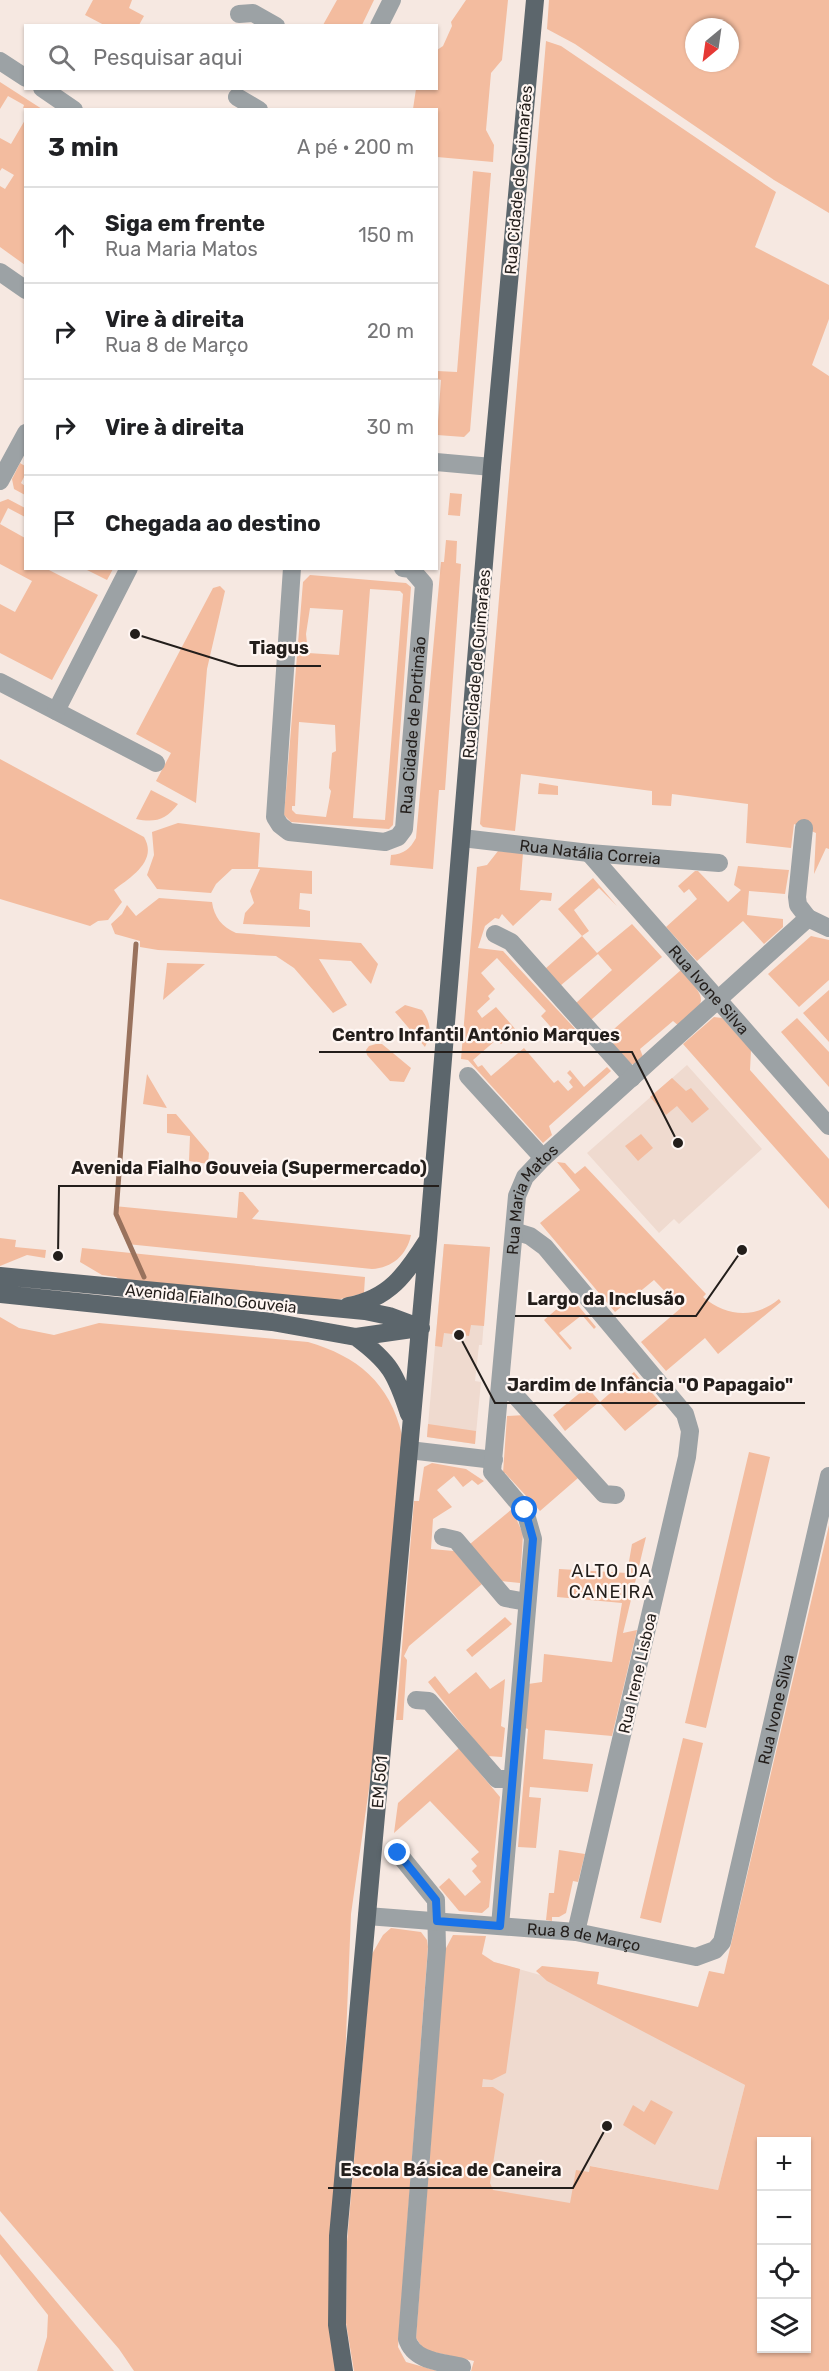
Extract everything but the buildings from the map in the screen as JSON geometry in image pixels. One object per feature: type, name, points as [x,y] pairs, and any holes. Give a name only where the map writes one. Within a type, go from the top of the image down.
[{"type":"main road","name":"Rua Cidade de Guimarães","points":[[421,1328],[492,467],[535,0]]},
{"type":"main road","points":[[330,1310],[364,1304],[385,1294],[402,1279],[428,1240]]},
{"type":"main road","name":"Avenida Fialho Gouveia","points":[[0,1276],[389,1316],[421,1328]]},
{"type":"main road","name":"Avenida Fialho Gouveia","points":[[0,1294],[272,1322],[356,1337]]},
{"type":"main road","points":[[356,1337],[421,1328]]},
{"type":"main road","name":"EM 501","points":[[344,2371],[337,2315],[338,2236],[421,1328]]},
{"type":"main road","points":[[356,1337],[380,1354],[397,1377],[411,1421]]},
{"type":"street","points":[[380,24],[392,0]]},
{"type":"street","points":[[239,13],[253,13],[272,24]]},
{"type":"street","points":[[0,61],[24,77]]},
{"type":"street","points":[[45,90],[71,108]]},
{"type":"street","points":[[236,98],[255,108]]},
{"type":"street","points":[[0,272],[24,289]]},
{"type":"street","points":[[0,481],[24,437]]},
{"type":"street","points":[[438,462],[492,467]]},
{"type":"street","points":[[56,711],[128,570]]},
{"type":"street","name":"Rua Cidade de Portimão","points":[[292,570],[275,817],[280,825],[289,832],[385,842],[398,837],[404,829],[424,584],[412,570]]},
{"type":"street","points":[[0,682],[156,763]]},
{"type":"street","points":[[804,828],[798,906],[808,918],[829,928]]},
{"type":"street","name":"Rua Natália Correia","points":[[462,838],[589,853],[719,863]]},
{"type":"street","name":"Rua Ivone Silva","points":[[589,853],[829,1126]]},
{"type":"street","name":"Rua Maria Matos","points":[[500,1926],[533,1539],[525,1510],[492,1472],[520,1186],[543,1158],[718,1002],[808,918]]},
{"type":"street","points":[[495,934],[511,942],[632,1078]]},
{"type":"street","points":[[468,1076],[543,1158]]},
{"type":"street","name":"Rua Irene Lisboa","points":[[514,1231],[530,1236],[545,1247],[685,1414],[690,1431],[685,1468],[576,1932]]},
{"type":"street","points":[[500,1390],[513,1393],[604,1494],[616,1495]]},
{"type":"street","points":[[409,1450],[494,1460]]},
{"type":"street","name":"Rua Ivone Silva","points":[[722,1942],[829,1476]]},
{"type":"street","points":[[443,1537],[456,1540],[505,1598],[527,1602]]},
{"type":"street","points":[[416,1700],[429,1701],[497,1779],[512,1779]]},
{"type":"street","points":[[398,1853],[436,1900],[437,1921],[436,1961],[407,2339],[410,2350],[419,2356],[462,2367]]},
{"type":"street","name":"Rua 8 de Março","points":[[367,1916],[576,1932],[696,1957],[715,1950],[722,1942]]},
{"type":"shaded area","points":[[93,0],[132,0],[129,8],[144,16],[140,24],[102,24],[85,15]]},
{"type":"shaded area","points":[[337,0],[374,0],[362,24],[324,24]]},
{"type":"shaded area","points":[[466,0],[508,0],[502,60],[491,73],[486,130],[494,145],[493,162],[438,157],[438,108],[413,108],[416,90],[438,90],[438,49],[443,46],[452,26],[451,22]]},
{"type":"shaded area","points":[[549,0],[829,0],[829,213],[774,180],[575,44],[547,29]]},
{"type":"shaded area","points":[[546,41],[561,46],[776,192],[755,247],[829,285],[829,319],[812,365],[829,376],[829,849],[826,848],[814,874],[816,833],[794,824],[791,848],[746,843],[748,804],[672,794],[671,806],[652,805],[652,791],[521,774],[515,831],[483,827],[480,824]]},
{"type":"shaded area","points":[[0,82],[40,108],[23,108],[24,105],[8,96],[0,109]]},
{"type":"shaded area","points":[[24,122],[24,264],[0,247],[0,186],[5,189],[14,175],[2,168],[0,171],[0,138],[11,144]]},
{"type":"shaded area","points":[[473,171],[491,173],[470,431],[464,437],[438,435],[441,380],[438,379],[438,371],[457,372]]},
{"type":"shaded area","points":[[20,463],[24,465],[24,477],[21,483],[24,485],[24,494],[14,489],[12,479]]},
{"type":"shaded area","points":[[450,493],[462,494],[460,516],[448,515]]},
{"type":"shaded area","points":[[8,499],[24,507],[24,516],[8,508],[0,524],[0,502]]},
{"type":"shaded area","points":[[0,524],[24,537],[24,570],[49,570],[98,595],[52,680],[0,653],[0,604],[15,612],[32,581],[0,564]]},
{"type":"shaded area","points":[[446,540],[457,541],[456,563],[461,564],[445,790],[439,790],[433,869],[390,865],[391,855],[406,850],[416,838],[441,562],[444,562]]},
{"type":"shaded area","points":[[87,570],[112,570],[107,580]]},
{"type":"shaded area","points":[[310,575],[406,583],[411,587],[393,825],[389,829],[291,822],[284,815],[303,582]],"holes":[[[370,589],[400,591],[403,594],[385,820],[353,818]],[[310,608],[343,610],[339,655],[308,653],[306,634]],[[299,722],[335,725],[336,751],[332,753],[329,788],[331,791],[326,817],[296,814],[292,810],[292,806],[295,806]]]},
{"type":"shaded area","points":[[220,586],[225,591],[207,669],[196,803],[156,781],[171,753],[136,734],[213,588]]},
{"type":"shaded area","points":[[0,759],[144,837],[148,854],[145,861],[135,874],[114,890],[122,902],[108,920],[98,921],[90,926],[0,899]]},
{"type":"shaded area","points":[[539,783],[558,786],[558,795],[538,794]]},
{"type":"shaded area","points":[[151,790],[178,804],[169,814],[160,819],[149,821],[136,819]]},
{"type":"shaded area","points":[[178,823],[260,833],[258,867],[312,871],[312,894],[300,893],[299,909],[310,911],[310,927],[243,924],[245,913],[254,903],[250,891],[260,869],[232,869],[216,884],[211,893],[157,889],[147,875],[154,855],[152,832]]},
{"type":"shaded area","points":[[498,851],[523,853],[520,890],[552,893],[551,901],[541,900],[513,926],[502,914],[499,919],[495,918],[485,926],[478,948],[503,951],[578,1032],[565,1043],[541,1016],[546,1011],[497,958],[481,973],[495,989],[488,996],[490,999],[477,1011],[482,1018],[496,1007],[517,1031],[501,1044],[496,1040],[473,1060],[478,1067],[482,1065],[491,1076],[524,1048],[554,1083],[558,1080],[568,1091],[573,1087],[569,1082],[572,1078],[567,1073],[570,1070],[584,1087],[607,1067],[611,1071],[549,1126],[552,1135],[543,1143],[468,1060],[461,1059],[477,867],[487,865]]},
{"type":"shaded area","points":[[738,866],[789,870],[785,894],[749,891],[747,915],[783,919],[783,927],[764,944],[743,921],[697,961],[666,927],[697,899],[689,889],[684,893],[678,886],[698,871],[728,902],[741,890],[734,885]]},
{"type":"shaded area","points":[[593,878],[617,906],[599,888],[574,910],[589,931],[582,936],[558,909]]},
{"type":"shaded area","points":[[159,898],[212,902],[220,921],[236,933],[361,943],[378,964],[371,984],[351,961],[319,959],[347,1005],[333,1013],[294,968],[276,956],[158,950],[140,947],[140,941],[115,934],[111,924],[122,914],[127,905],[136,916]]},
{"type":"shaded area","points":[[632,924],[662,957],[591,1020],[576,1003],[612,970],[598,954],[560,986],[545,969],[582,936],[597,953]]},
{"type":"shaded area","points":[[811,936],[829,940],[829,980],[799,1007],[768,974]]},
{"type":"shaded area","points":[[167,963],[205,964],[163,1000]]},
{"type":"shaded area","points":[[681,970],[700,994],[700,1005],[679,1026],[673,1021],[640,1049],[643,1057],[637,1064],[631,1064],[606,1036]]},
{"type":"shaded area","points":[[829,990],[829,1042],[803,1013]]},
{"type":"shaded area","points":[[405,1005],[422,1010],[427,1019],[430,1033],[425,1047],[395,1012]]},
{"type":"shaded area","points":[[714,1017],[722,1018],[751,1050],[750,1070],[829,1159],[829,1209],[683,1044]]},
{"type":"shaded area","points":[[797,1018],[829,1052],[829,1087],[781,1032]]},
{"type":"shaded area","points":[[382,1044],[411,1068],[404,1082],[390,1081],[367,1055],[366,1050],[369,1046]]},
{"type":"shaded area","points":[[687,1065],[762,1149],[679,1224],[674,1219],[659,1233],[587,1153]]},
{"type":"shaded area","points":[[147,1074],[167,1108],[143,1104]]},
{"type":"shaded area","points":[[672,1078],[686,1091],[691,1088],[709,1109],[692,1123],[677,1106],[666,1115],[650,1097]]},
{"type":"shaded area","points":[[167,1114],[176,1114],[209,1153],[208,1164],[189,1161],[190,1136],[167,1133]]},
{"type":"shaded area","points":[[641,1134],[653,1148],[638,1161],[625,1146]]},
{"type":"shaded area","points":[[557,1162],[565,1163],[575,1174],[585,1166],[706,1294],[703,1297],[712,1304],[731,1312],[741,1313],[760,1310],[779,1299],[781,1302],[718,1354],[705,1338],[666,1371],[641,1342],[681,1308],[654,1280],[615,1312],[540,1223],[580,1190]]},
{"type":"shaded area","points":[[239,1192],[243,1192],[259,1211],[252,1219],[411,1235],[406,1249],[398,1259],[386,1266],[372,1269],[127,1244],[114,1215],[114,1206],[237,1218]]},
{"type":"shaded area","points":[[0,1238],[16,1240],[15,1247],[46,1250],[45,1258],[27,1255],[0,1266]]},
{"type":"shaded area","points":[[444,1244],[490,1247],[482,1345],[479,1345],[475,1381],[481,1382],[475,1444],[427,1437]]},
{"type":"shaded area","points":[[444,1244],[490,1247],[484,1326],[471,1325],[469,1336],[444,1333],[442,1347],[435,1346]]},
{"type":"shaded area","points":[[82,1248],[365,1277],[364,1293],[333,1301],[124,1282],[116,1277],[102,1275],[80,1262]]},
{"type":"shaded area","points":[[571,1297],[596,1327],[594,1329],[582,1315],[559,1333],[572,1348],[570,1350],[544,1320]]},
{"type":"shaded area","points":[[0,1317],[19,1328],[54,1335],[99,1323],[308,1342],[342,1355],[369,1374],[380,1386],[397,1417],[402,1435],[382,1698],[351,1914],[336,2284],[344,2371],[134,2371],[119,2349],[0,2211]]},
{"type":"shaded area","points":[[634,1372],[660,1402],[625,1431],[599,1402],[565,1431],[553,1415],[587,1387],[600,1402]]},
{"type":"shaded area","points":[[525,1415],[578,1478],[540,1511],[503,1473],[507,1416]]},
{"type":"shaded area","points":[[428,1424],[476,1431],[475,1444],[427,1437]]},
{"type":"shaded area","points":[[749,1452],[770,1457],[706,1728],[685,1723]]},
{"type":"shaded area","points":[[432,1463],[466,1469],[484,1481],[478,1485],[472,1480],[463,1487],[454,1476],[437,1490],[452,1507],[433,1519],[431,1549],[454,1551],[482,1584],[409,1646],[404,1656],[407,1660],[403,1720],[396,1720],[414,1501],[419,1501],[424,1467]]},
{"type":"shaded area","points":[[512,1509],[523,1534],[520,1583],[501,1581],[470,1544]]},
{"type":"shaded area","points":[[829,1525],[829,2371],[471,2371],[474,2361],[424,2350],[416,2338],[445,1950],[453,1935],[486,1936],[482,1954],[494,1962],[520,1969],[506,2073],[492,2080],[483,2079],[482,2087],[493,2087],[504,2094],[490,2183],[493,2190],[570,2203],[576,2170],[589,2172],[590,2166],[718,2190],[745,2085],[547,1981],[536,1971],[542,1966],[599,1972],[597,1984],[698,2007],[709,1971],[724,1974]]},
{"type":"shaded area","points":[[646,1537],[623,1633],[637,1630],[612,1736],[545,1730],[543,1759],[593,1764],[588,1792],[530,1787],[529,1797],[541,1798],[536,1848],[518,1847],[528,1729],[525,1728],[528,1684],[542,1682],[544,1654],[612,1662],[622,1603],[557,1597],[559,1569],[627,1573],[632,1544]]},
{"type":"shaded area","points":[[505,1617],[512,1624],[472,1657],[466,1650]]},
{"type":"shaded area","points":[[476,1672],[490,1689],[505,1679],[501,1726],[505,1728],[502,1757],[487,1756],[428,1682],[435,1676],[449,1694]]},
{"type":"shaded area","points":[[683,1738],[703,1743],[661,1923],[640,1918]]},
{"type":"shaded area","points":[[459,1748],[500,1797],[489,1907],[482,1913],[459,1911],[439,1887],[449,1878],[465,1896],[481,1882],[472,1871],[477,1866],[471,1859],[479,1852],[430,1801],[394,1833],[398,1803]]},
{"type":"shaded area","points":[[559,1850],[585,1854],[578,1882],[573,1881],[566,1913],[559,1917],[552,1917],[552,1921],[546,1920],[549,1893],[554,1893]]},
{"type":"shaded area","points":[[391,1928],[421,1932],[427,1940],[428,1947],[398,2347],[406,2362],[438,2371],[354,2371],[346,2323],[347,2242],[372,1954],[383,1935]]},
{"type":"shaded area","points":[[494,1962],[576,1985],[688,2055],[745,2085],[718,2190],[591,2166],[581,2226],[470,2208]]},
{"type":"shaded area","points":[[651,2100],[673,2112],[655,2145],[623,2125],[633,2105],[644,2112]]},
{"type":"shaded area","points":[[0,2234],[114,2371],[37,2371],[47,2337],[48,2315],[0,2254]]},
{"type":"waterway","points":[[136,944],[116,1214],[144,1277]]},
{"type":"place","name":"Tiagus","points":[[135,634]]},
{"type":"place","name":"Centro Infantil António Marques","points":[[678,1143]]},
{"type":"place","name":"Largo da Inclusão","points":[[742,1250]]},
{"type":"place","name":"Avenida Fialho Gouveia (Supermercado)","points":[[58,1256]]},
{"type":"place","name":"Jardim de Infância \"O Papagaio\"","points":[[459,1335]]},
{"type":"place","name":"Escola Básica de Caneira","points":[[607,2126]]},
{"type":"district","name":"ALTO DA CANEIRA","points":[[612,1581]]},
{"type":"route","points":[[398,1853],[436,1900],[437,1921],[500,1926],[533,1539],[525,1510]]}]
